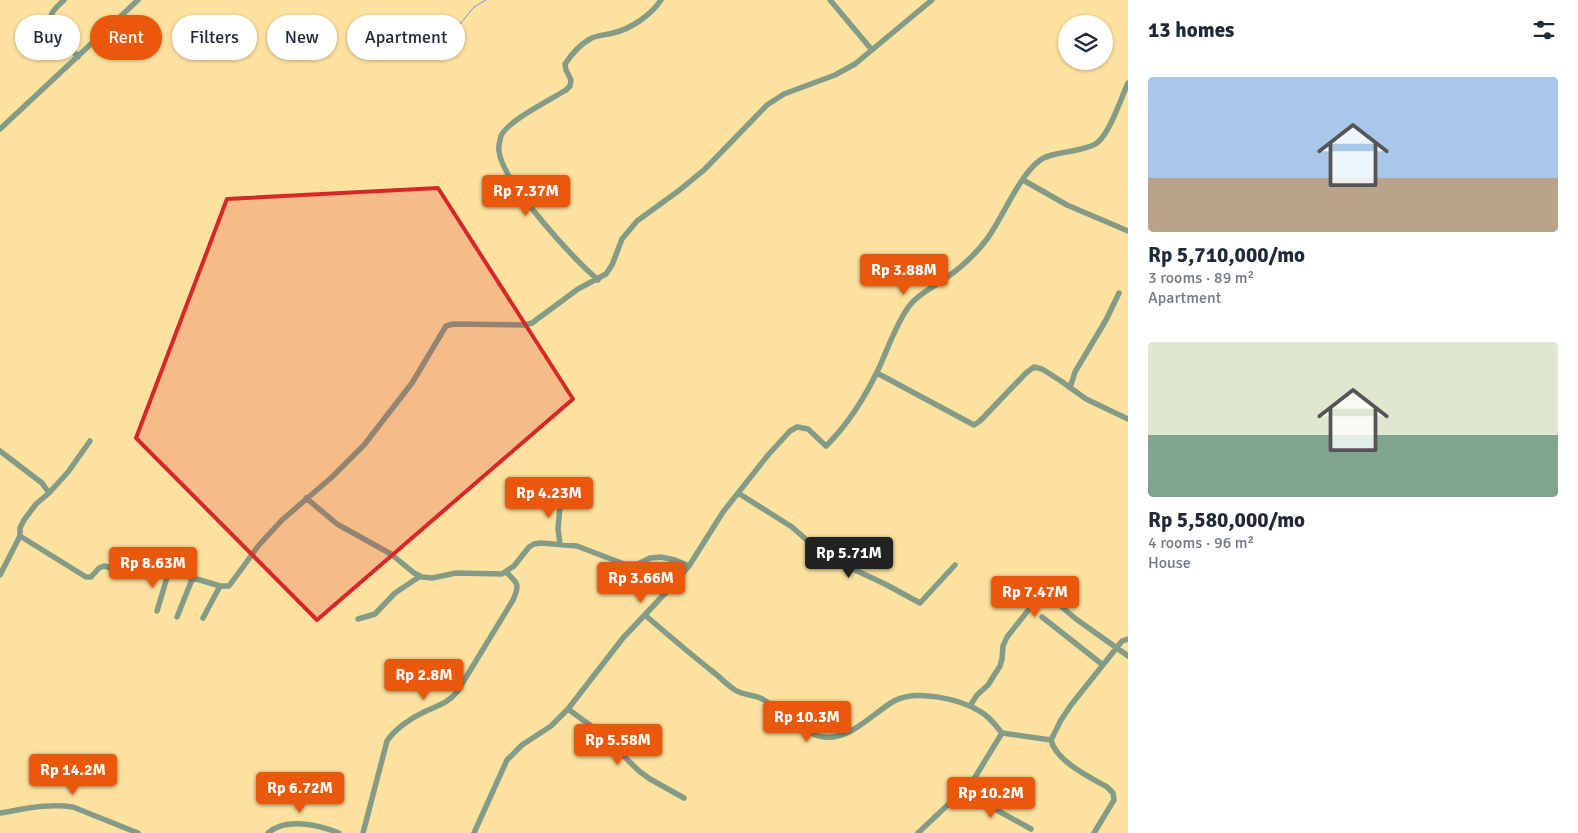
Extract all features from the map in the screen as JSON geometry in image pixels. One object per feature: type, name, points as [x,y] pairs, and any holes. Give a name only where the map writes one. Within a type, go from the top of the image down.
[{"type":"street","points":[[52,15],[54,10],[64,0]]},
{"type":"street","points":[[80,55],[138,0]]},
{"type":"street","points":[[598,280],[543,223],[507,173],[498,150],[502,134],[529,111],[570,86],[571,80],[565,64],[587,41],[591,38],[622,31],[636,23],[662,0]]},
{"type":"street","points":[[830,0],[872,50]]},
{"type":"street","points":[[20,536],[86,577],[91,577],[99,568],[104,566],[141,576],[180,574],[220,586],[232,584],[268,534],[306,498],[332,477],[364,445],[412,383],[446,326],[453,324],[524,325],[532,323],[578,289],[598,280],[610,269],[622,240],[637,221],[705,169],[767,105],[784,94],[845,70],[932,0]]},
{"type":"street","points":[[0,129],[75,60]]},
{"type":"street","points":[[474,833],[507,760],[522,744],[551,726],[568,709],[607,657],[689,566],[711,529],[768,455],[794,428],[808,429],[826,446],[851,415],[877,373],[898,325],[910,304],[926,290],[958,269],[978,251],[995,227],[1023,180],[1039,161],[1098,142],[1107,131],[1128,83]]},
{"type":"street","points":[[1023,180],[1067,205],[1128,231]]},
{"type":"street","points":[[1070,388],[1075,372],[1106,320],[1119,293]]},
{"type":"street","points":[[877,373],[973,425],[980,421],[1026,373],[1034,367],[1039,367],[1048,371],[1086,399],[1128,419]]},
{"type":"street","points":[[0,575],[20,536],[20,528],[24,520],[36,504],[68,472],[90,441]]},
{"type":"street","points":[[0,451],[42,483],[49,493]]},
{"type":"street","points":[[738,493],[792,527],[825,556],[885,584],[920,604],[955,566]]},
{"type":"street","points":[[560,544],[558,529],[561,495]]},
{"type":"street","points":[[306,498],[337,524],[391,554],[419,576],[432,578],[456,573],[499,575],[506,572],[534,544],[577,546],[624,564],[638,564],[650,558],[661,557],[689,566]]},
{"type":"street","points":[[363,833],[387,741],[410,720],[423,712],[447,702],[457,692],[517,591],[516,582],[506,572]]},
{"type":"street","points":[[157,611],[168,574]]},
{"type":"street","points":[[358,619],[374,614],[395,593],[419,576]]},
{"type":"street","points":[[177,616],[192,577]]},
{"type":"street","points":[[203,618],[220,586]]},
{"type":"street","points":[[970,706],[988,685],[1000,666],[1007,636],[1042,594],[1046,594],[1076,620],[1128,656]]},
{"type":"street","points":[[645,616],[735,690],[759,697],[799,726],[819,736],[832,737],[850,731],[889,704],[902,698],[932,696],[970,706],[986,715],[1002,733],[1051,740]]},
{"type":"street","points":[[1042,617],[1103,665]]},
{"type":"street","points":[[1094,833],[1114,800],[1113,793],[1107,787],[1063,759],[1054,748],[1051,740],[1060,720],[1122,641],[1128,639]]},
{"type":"street","points":[[568,709],[598,730],[624,757],[645,775],[684,798]]},
{"type":"street","points":[[918,833],[978,773],[1002,733]]},
{"type":"street","points":[[965,788],[984,803],[1031,829]]},
{"type":"street","points":[[0,813],[37,807],[73,806],[138,833]]},
{"type":"street","points":[[268,833],[278,827],[301,824],[314,825],[339,833]]},
{"type":"highlighted area","points":[[438,188],[573,399],[317,620],[136,438],[227,199]]},
{"type":"waterway","points":[[465,18],[474,7],[486,0]]}]
